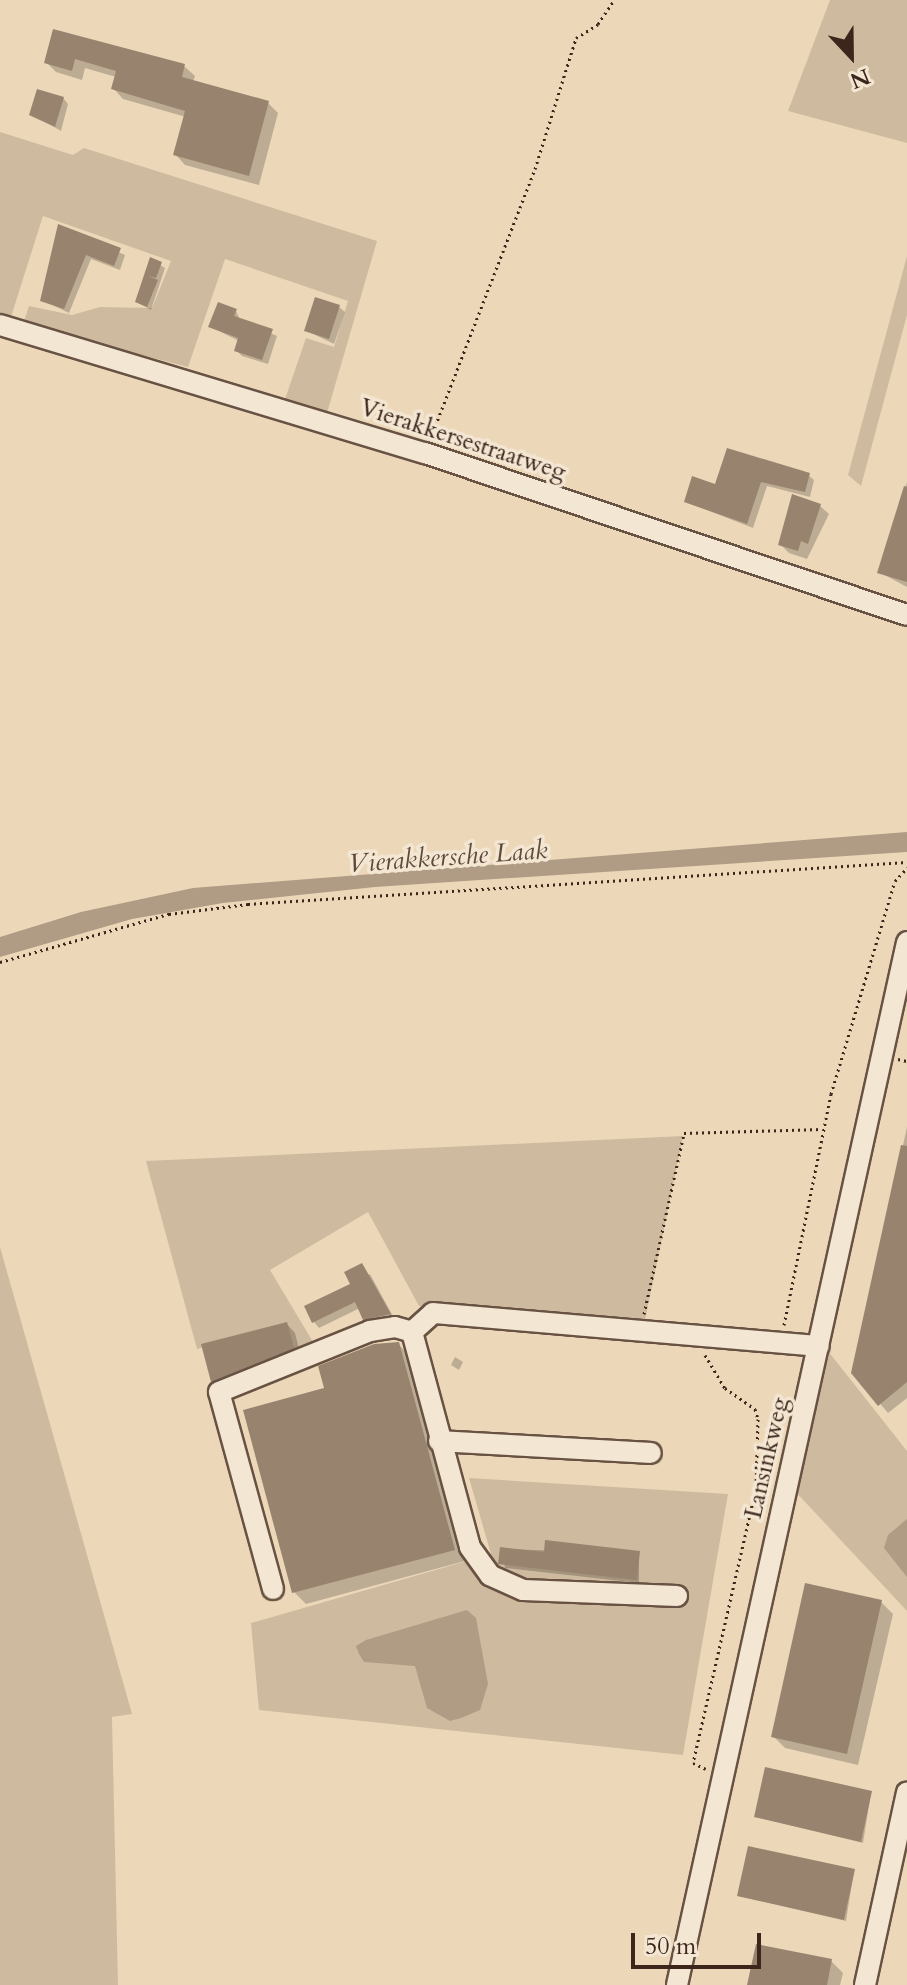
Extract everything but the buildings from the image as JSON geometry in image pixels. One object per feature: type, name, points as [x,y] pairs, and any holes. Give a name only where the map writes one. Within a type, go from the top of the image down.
[{"type":"street","name":"Vierakkersestraatweg","points":[[0,325],[425,453],[907,615]]},
{"type":"street","name":"Lansinkweg","points":[[677,1985],[907,942]]},
{"type":"street","points":[[412,1332],[433,1313],[819,1346]]},
{"type":"street","points":[[273,1589],[219,1392],[370,1331],[395,1327],[412,1332]]},
{"type":"street","points":[[412,1332],[470,1547],[490,1575],[523,1590],[677,1596]]},
{"type":"street","points":[[439,1441],[651,1453]]},
{"type":"street","points":[[865,1985],[907,1793]]},
{"type":"path","points":[[425,453],[535,169],[576,38],[598,24],[614,0]]},
{"type":"path","points":[[0,962],[169,914],[248,904],[907,865]]},
{"type":"path","points":[[782,1341],[824,1129],[895,881],[907,865]]},
{"type":"path","points":[[641,1330],[684,1133],[824,1129]]},
{"type":"path","points":[[703,1352],[725,1388],[755,1409],[758,1419],[756,1488],[693,1763],[717,1774]]},
{"type":"shaded area","points":[[830,0],[907,0],[907,143],[788,111]]},
{"type":"shaded area","points":[[0,132],[73,155],[84,148],[377,241],[327,413],[285,399],[306,338],[334,347],[348,301],[225,259],[188,367],[23,324],[29,306],[72,315],[100,307],[152,308],[171,261],[43,216],[10,320],[0,318]]},
{"type":"shaded area","points":[[907,256],[907,315],[861,486],[848,475]]},
{"type":"shaded area","points":[[907,832],[907,852],[375,887],[223,903],[132,919],[0,957],[0,937],[81,912],[193,888]]},
{"type":"shaded area","points":[[683,1136],[644,1325],[419,1306],[368,1212],[270,1270],[316,1347],[279,1361],[268,1329],[197,1349],[146,1161]]},
{"type":"shaded area","points":[[0,1247],[132,1714],[112,1717],[118,1985],[0,1985]]},
{"type":"shaded area","points":[[824,1346],[907,1451],[907,1611],[793,1489]]},
{"type":"shaded area","points":[[469,1478],[728,1494],[683,1755],[259,1710],[251,1623],[491,1554]]},
{"type":"shaded area","points":[[907,1519],[907,1577],[884,1548],[888,1535]]},
{"type":"shaded area","points":[[467,1610],[476,1618],[488,1684],[480,1710],[461,1718],[450,1721],[427,1708],[415,1666],[364,1662],[356,1646],[366,1640]]},
{"type":"water label","name":"Vierakkersche Laak","points":[[448,857]]}]
